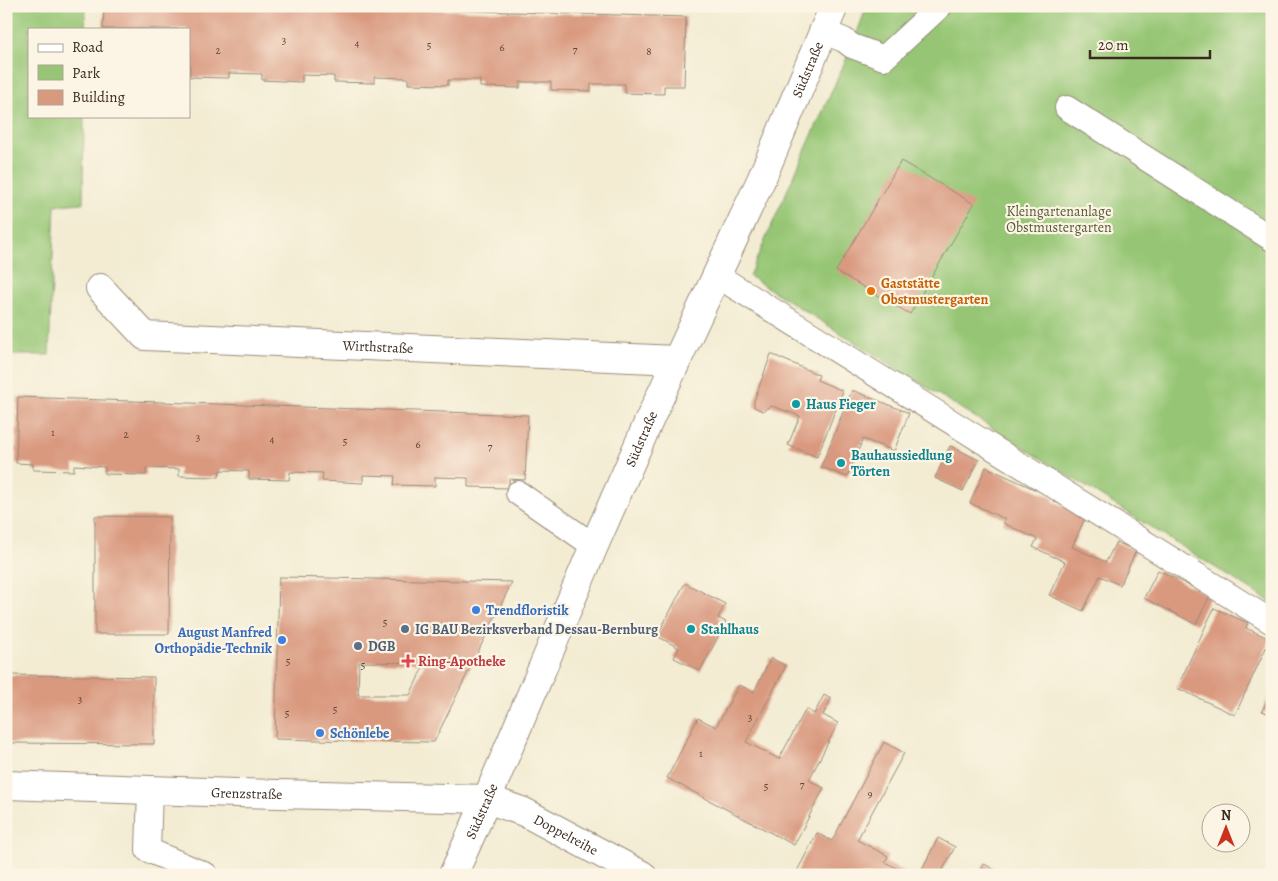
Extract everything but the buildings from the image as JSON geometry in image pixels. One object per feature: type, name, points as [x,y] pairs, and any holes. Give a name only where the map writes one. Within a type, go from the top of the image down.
[{"type":"street","name":"Südstraße","points":[[453,875],[676,360],[761,180],[834,6]]},
{"type":"street","name":"Wirthstraße","points":[[100,288],[145,336],[676,360]]},
{"type":"street","name":"Grenzstraße","points":[[6,785],[487,799]]},
{"type":"street","name":"Doppelreihe","points":[[487,799],[524,812],[642,875]]},
{"type":"lane","points":[[824,32],[844,40],[852,46],[884,58],[940,6]]},
{"type":"lane","points":[[1067,108],[1272,239]]},
{"type":"lane","points":[[716,275],[1272,622]]},
{"type":"lane","points":[[518,493],[594,546]]},
{"type":"lane","points":[[150,790],[148,850],[206,875]]},
{"type":"green space","points":[[6,6],[86,6],[85,28],[28,28],[28,118],[84,118],[83,203],[55,205],[49,355],[6,355]]},
{"type":"green space","name":"Kleingartenanlage Obstmustergarten","points":[[867,6],[1272,6],[1272,603],[749,276],[852,46]]},
{"type":"place","name":"Gaststätte Obstmustergarten","points":[[871,291]]},
{"type":"place","name":"Haus Fieger","points":[[796,404]]},
{"type":"place","name":"Bauhaussiedlung Törten","points":[[841,463]]},
{"type":"place","name":"Trendfloristik","points":[[476,610]]},
{"type":"place","name":"IG BAU Bezirksverband Dessau-Bernburg","points":[[405,629]]},
{"type":"place","name":"Stahlhaus","points":[[691,629]]},
{"type":"place","name":"August Manfred Orthopädie-Technik","points":[[282,640]]},
{"type":"place","name":"DGB","points":[[358,646]]},
{"type":"place","name":"Ring-Apotheke","points":[[408,661]]},
{"type":"place","name":"Schönlebe","points":[[320,733]]}]
